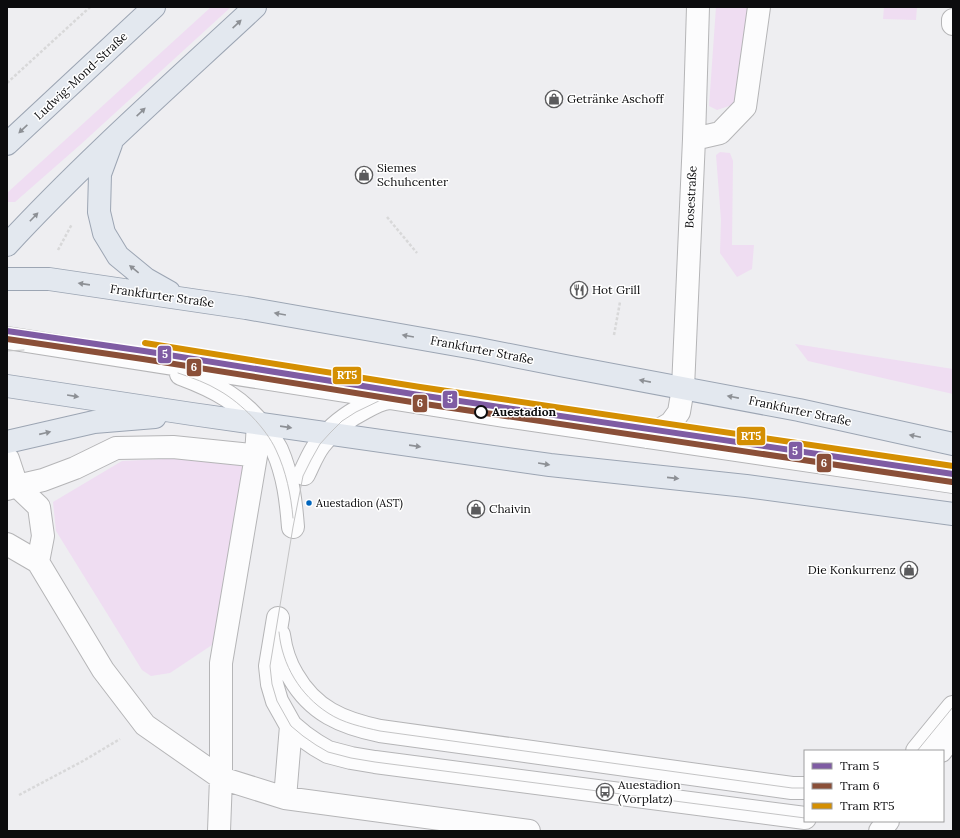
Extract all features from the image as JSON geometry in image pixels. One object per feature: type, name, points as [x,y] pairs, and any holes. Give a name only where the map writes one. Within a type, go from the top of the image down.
[{"type":"main road","name":"Ludwig-Mond-Straße","points":[[7,144],[154,7]]},
{"type":"main road","points":[[7,245],[112,138],[255,7]]},
{"type":"main road","points":[[112,138],[100,174],[99,212],[104,233],[118,256],[146,279],[178,298]]},
{"type":"main road","name":"Frankfurter Straße","points":[[7,279],[49,279],[246,308],[474,348],[799,410],[953,444]]},
{"type":"main road","points":[[7,386],[550,466],[746,486],[953,514]]},
{"type":"main road","points":[[8,450],[94,422],[192,414]]},
{"type":"street","name":"Bosestraße","points":[[683,388],[698,7]]},
{"type":"street","points":[[694,139],[720,133],[745,108],[759,7]]},
{"type":"street","points":[[7,338],[389,398],[953,482]]},
{"type":"street","points":[[171,363],[178,373],[201,381],[221,391],[238,403],[258,423],[276,449],[283,467],[292,506],[293,527]]},
{"type":"street","points":[[614,432],[661,419],[676,407],[683,388]]},
{"type":"street","points":[[647,437],[670,423],[679,412],[683,388]]},
{"type":"street","points":[[304,474],[310,460],[320,444],[342,421],[374,403],[385,398],[389,398]]},
{"type":"street","points":[[219,831],[221,778],[221,663],[256,456],[258,423]]},
{"type":"street","points":[[12,488],[43,480],[75,468],[116,448],[173,447],[251,455]]},
{"type":"street","points":[[8,450],[12,488],[39,507],[43,536],[38,562]]},
{"type":"street","points":[[7,544],[38,562],[103,670],[145,725],[221,778],[285,798],[529,831]]},
{"type":"street","points":[[804,788],[776,786],[380,731],[362,727],[329,714],[316,704],[300,688],[286,664],[280,644],[278,618],[270,666],[272,684],[277,701],[291,726],[303,736],[328,752],[376,762],[804,818]]},
{"type":"street","points":[[918,750],[953,707]]},
{"type":"street","points":[[285,798],[291,726]]},
{"type":"street","points":[[942,750],[953,735]]},
{"type":"street","points":[[880,831],[887,822]]},
{"type":"path","points":[[7,83],[90,7]]},
{"type":"path","points":[[387,217],[417,253]]},
{"type":"path","points":[[58,250],[73,223]]},
{"type":"path","points":[[614,335],[620,302]]},
{"type":"path","points":[[19,796],[145,725]]},
{"type":"shaded area","points":[[211,7],[231,7],[80,145],[15,202],[7,202],[7,193]]},
{"type":"shaded area","points":[[716,7],[750,7],[735,104],[717,110],[709,106]]},
{"type":"shaded area","points":[[884,7],[917,7],[916,20],[883,19]]},
{"type":"shaded area","points":[[720,152],[730,153],[733,161],[732,245],[754,245],[752,269],[737,277],[720,253],[721,220],[716,155]]},
{"type":"shaded area","points":[[795,344],[953,369],[953,394],[808,361]]},
{"type":"shaded area","points":[[251,455],[218,641],[170,673],[151,676],[142,670],[56,531],[53,502],[122,461]]},
{"type":"tram line","name":"5","points":[[7,331],[144,351],[419,395],[953,474]]},
{"type":"tram line","points":[[7,333],[16,332]]},
{"type":"tram line","name":"6","points":[[7,339],[418,403],[952,482]]},
{"type":"tram line","name":"RT5","points":[[145,343],[420,387],[953,466]]},
{"type":"tram line","points":[[7,351],[24,350]]},
{"type":"tram line","points":[[178,373],[205,383],[228,396],[244,409],[266,433],[272,442],[283,466],[291,501],[293,518]]},
{"type":"tram line","points":[[419,395],[404,395],[385,398],[356,412],[342,421],[320,444],[303,476],[270,666],[272,684],[277,701],[291,726],[303,736],[328,752],[351,758],[804,818]]},
{"type":"tram line","points":[[279,632],[288,667],[301,688],[318,706],[328,713],[353,724],[380,731],[792,788],[804,788]]},
{"type":"tram line","points":[[918,750],[953,707]]},
{"type":"place","name":"Getränke Aschoff","points":[[554,99]]},
{"type":"place","name":"Siemes Schuhcenter","points":[[364,175]]},
{"type":"place","name":"Hot Grill","points":[[579,290]]},
{"type":"place","name":"Auestadion","points":[[481,412]]},
{"type":"place","name":"Auestadion (AST)","points":[[309,503]]},
{"type":"place","name":"Chaivin","points":[[476,509]]},
{"type":"place","name":"Die Konkurrenz","points":[[909,570]]},
{"type":"place","name":"Auestadion (Vorplatz)","points":[[605,792]]}]
